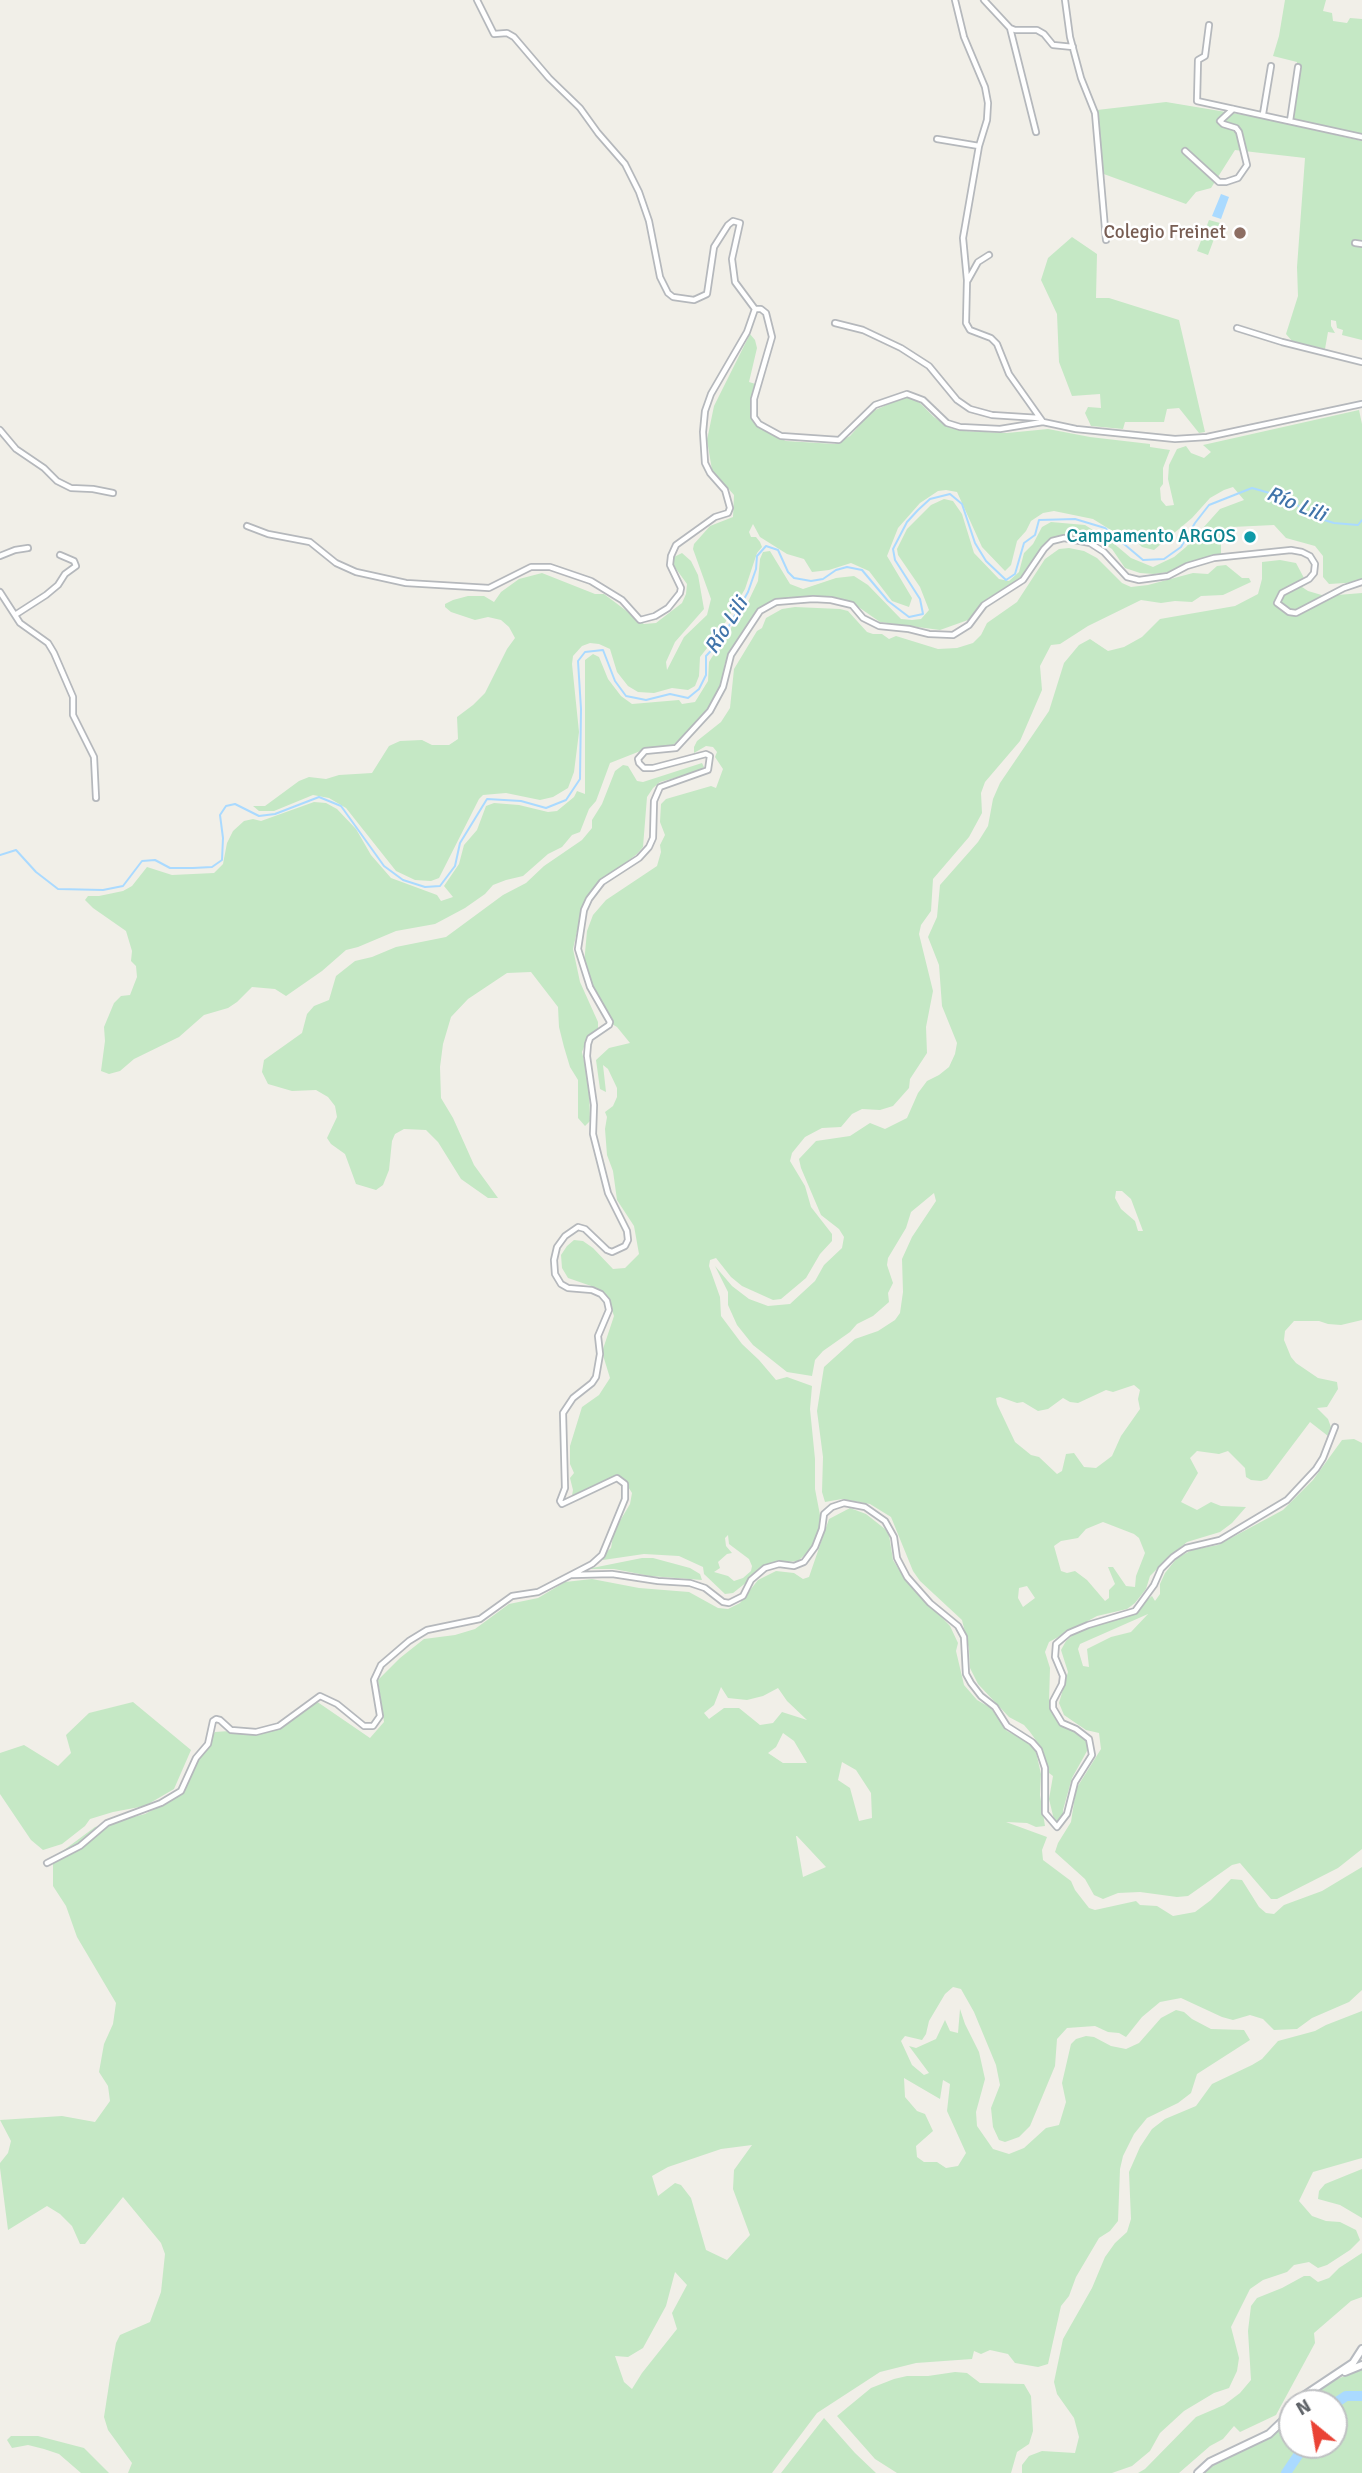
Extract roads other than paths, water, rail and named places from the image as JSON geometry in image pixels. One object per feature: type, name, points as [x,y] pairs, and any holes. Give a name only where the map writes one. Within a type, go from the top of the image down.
[{"type":"street","points":[[477,0],[494,34],[507,33],[514,37],[580,108],[629,170],[649,221],[660,277],[668,293],[673,297],[694,300],[707,294],[714,247],[728,225],[737,220],[740,228],[733,250],[732,269],[735,282],[755,309]]},
{"type":"street","points":[[955,0],[964,37],[985,87],[988,103],[987,120],[979,146],[974,189],[963,238],[967,280],[966,323],[970,330],[991,338],[997,344],[1009,374],[1041,420]]},
{"type":"street","points":[[984,0],[1010,28],[1037,30],[1053,45],[1073,47]]},
{"type":"street","points":[[1065,0],[1081,78],[1095,113],[1106,240]]},
{"type":"street","points":[[1209,25],[1205,55],[1198,60],[1197,101],[1362,138]]},
{"type":"street","points":[[1010,28],[1036,132]]},
{"type":"street","points":[[1263,114],[1271,66]]},
{"type":"street","points":[[1290,121],[1298,67]]},
{"type":"street","points":[[1185,151],[1219,182],[1238,178],[1247,165],[1240,132],[1220,121],[1234,108]]},
{"type":"street","points":[[937,139],[979,146]]},
{"type":"street","points":[[1355,243],[1362,244]]},
{"type":"street","points":[[967,280],[978,262],[989,255]]},
{"type":"street","points":[[755,309],[766,313],[772,337],[754,400],[754,417],[759,424],[781,436],[839,440],[875,405],[907,394],[923,400],[947,423],[960,427],[1000,429],[1041,420]]},
{"type":"street","points":[[247,526],[268,534],[310,542],[336,563],[356,572],[406,583],[489,588],[531,567],[550,567],[591,581],[622,600],[640,620],[655,616],[668,608],[680,593],[681,587],[670,565],[676,545],[715,517],[728,513],[730,508],[725,490],[705,463],[705,411],[711,394],[747,332],[755,309]]},
{"type":"street","points":[[835,323],[901,348],[929,366],[957,400],[970,409],[992,415],[1041,420],[1076,429],[1175,439],[1196,438],[1362,404]]},
{"type":"street","points":[[1237,328],[1362,362]]},
{"type":"street","points":[[0,430],[16,449],[44,468],[57,481],[71,488],[113,493]]},
{"type":"street","points":[[47,1863],[80,1846],[107,1823],[161,1803],[181,1791],[196,1758],[208,1744],[216,1719],[232,1730],[256,1732],[279,1726],[320,1696],[337,1704],[364,1726],[373,1726],[380,1716],[374,1680],[382,1665],[409,1641],[427,1630],[480,1619],[512,1595],[537,1592],[598,1561],[602,1555],[622,1509],[625,1484],[617,1478],[560,1504],[565,1488],[562,1455],[563,1413],[573,1398],[596,1377],[600,1354],[598,1336],[609,1310],[607,1301],[601,1294],[592,1290],[568,1288],[561,1284],[555,1274],[557,1247],[565,1236],[578,1227],[585,1229],[612,1252],[625,1246],[628,1240],[608,1193],[593,1135],[594,1105],[587,1056],[588,1044],[590,1038],[610,1022],[590,987],[579,957],[584,910],[602,882],[639,858],[649,847],[653,838],[654,802],[660,787],[708,770],[710,756],[706,754],[653,768],[644,768],[639,763],[640,755],[656,749],[676,748],[681,744],[718,699],[731,655],[760,611],[776,602],[813,599],[839,601],[852,605],[863,618],[879,626],[909,629],[929,635],[953,635],[969,625],[984,605],[1023,580],[1052,541],[1064,538],[1090,544],[1104,552],[1127,577],[1139,580],[1168,576],[1187,566],[1214,558],[1292,550],[1302,552],[1310,556],[1315,564],[1314,573],[1309,579],[1287,589],[1278,598],[1277,603],[1289,612],[1296,613],[1344,588],[1362,582]]},
{"type":"street","points":[[0,556],[28,548]]},
{"type":"street","points":[[15,615],[46,595],[76,566],[74,561],[60,555]]},
{"type":"street","points":[[0,592],[29,631],[48,643],[71,689],[73,715],[94,757],[96,798]]},
{"type":"street","points":[[570,1575],[612,1574],[690,1583],[705,1588],[723,1602],[729,1603],[743,1596],[751,1580],[765,1568],[779,1564],[794,1566],[804,1562],[815,1548],[822,1530],[824,1514],[832,1507],[844,1503],[865,1507],[885,1521],[894,1537],[897,1558],[908,1577],[930,1603],[958,1626],[964,1637],[966,1674],[971,1683],[981,1696],[995,1707],[1007,1726],[1023,1735],[1039,1750],[1045,1768],[1045,1813],[1057,1827],[1067,1814],[1075,1782],[1092,1755],[1088,1739],[1076,1729],[1062,1723],[1053,1708],[1063,1676],[1055,1657],[1056,1644],[1069,1633],[1088,1625],[1135,1611],[1154,1586],[1161,1569],[1173,1557],[1186,1548],[1220,1540],[1287,1500],[1316,1469],[1335,1427]]},
{"type":"street","points":[[1336,2376],[1353,2363],[1362,2349]]},
{"type":"street","points":[[1314,2389],[1362,2365]]},
{"type":"street","points":[[1198,2473],[1210,2462],[1269,2434],[1278,2425]]},
{"type":"water","points":[[1221,194],[1229,197],[1221,219],[1212,216]]},
{"type":"waterway","name":"Río Lili","points":[[0,855],[16,850],[36,872],[58,889],[103,890],[123,886],[142,861],[155,860],[170,868],[212,867],[222,860],[220,815],[226,806],[235,804],[259,816],[275,814],[319,797],[341,806],[384,866],[403,880],[425,887],[440,886],[455,866],[460,843],[487,799],[521,801],[546,808],[566,800],[580,779],[581,709],[578,661],[585,652],[603,650],[615,681],[626,696],[646,700],[670,694],[688,698],[699,689],[706,675],[706,656],[721,640],[748,592],[756,569],[757,556],[766,546],[778,550],[788,572],[794,578],[811,581],[823,579],[836,570],[847,567],[862,570],[888,601],[909,617],[923,614],[920,599],[895,560],[893,549],[907,522],[918,510],[930,499],[950,494],[962,504],[975,543],[986,561],[1006,580],[1015,574],[1024,543],[1035,535],[1039,520],[1075,519],[1105,528],[1143,560],[1164,559],[1181,547],[1209,505],[1252,488],[1287,498],[1314,517],[1334,523],[1358,525],[1362,520]]},
{"type":"waterway","points":[[1348,2396],[1362,2396]]},
{"type":"waterway","points":[[1286,2473],[1296,2459]]},
{"type":"place","name":"Colegio Freinet","points":[[1240,233]]},
{"type":"place","name":"Campamento ARGOS","points":[[1250,537]]}]
